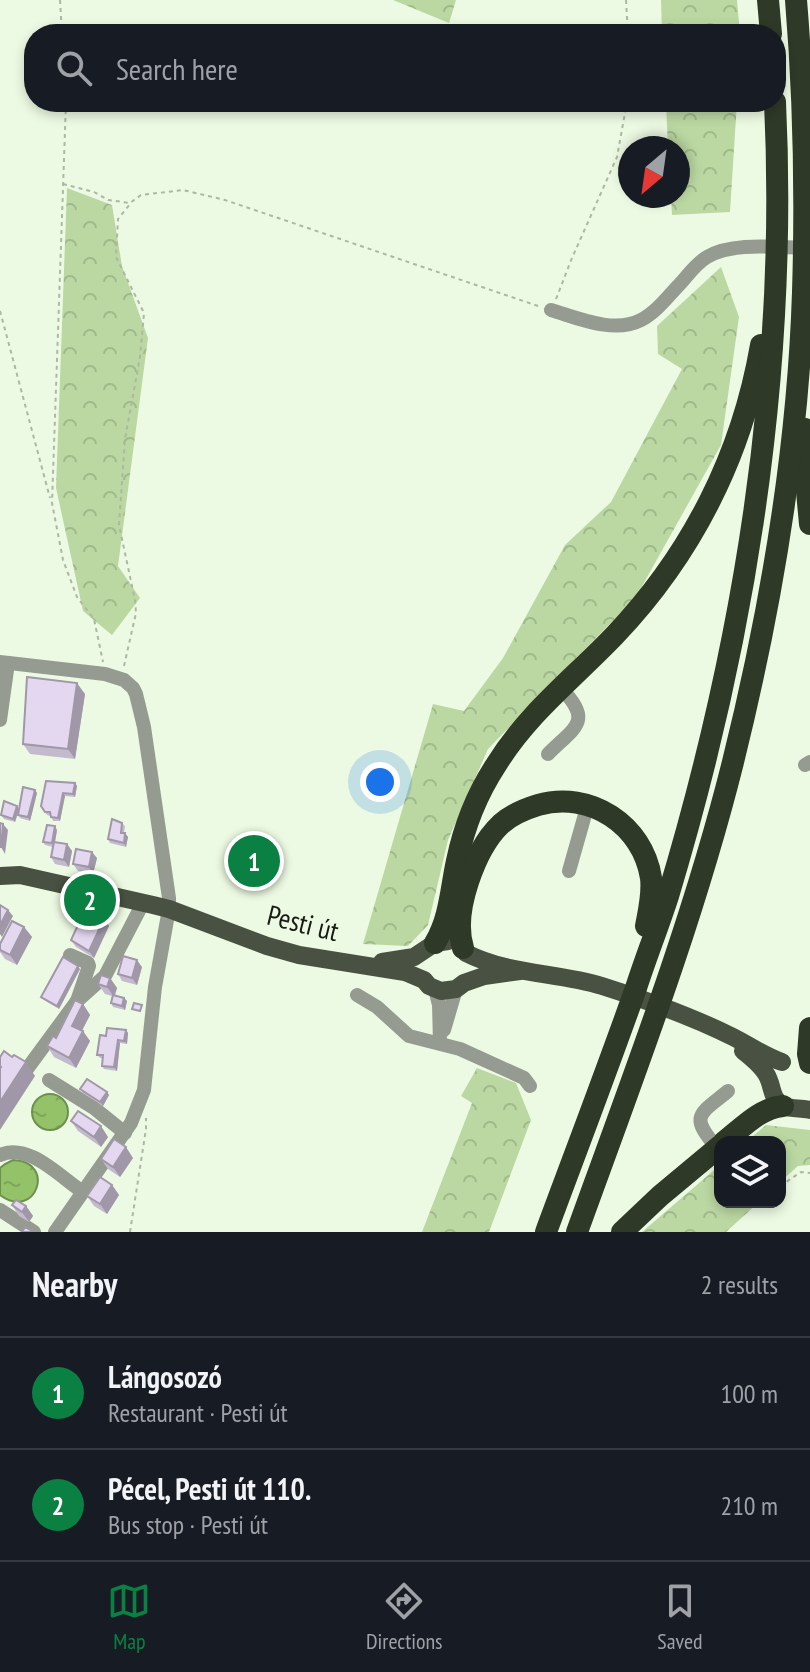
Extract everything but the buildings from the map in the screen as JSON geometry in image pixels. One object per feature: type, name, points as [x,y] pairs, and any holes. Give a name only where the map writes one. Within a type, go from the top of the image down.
[{"type":"highway","points":[[768,0],[770,24]]},
{"type":"highway","points":[[577,1232],[690,911],[732,766],[758,654],[785,490],[803,295],[805,208],[802,79],[796,0]]},
{"type":"highway","points":[[546,1232],[666,900],[707,754],[740,606],[760,484],[768,401],[777,214],[775,112]]},
{"type":"highway","points":[[430,947],[447,916],[461,843],[473,809],[504,753],[541,706],[599,651],[647,599],[680,553],[708,505],[749,403],[765,322],[775,294]]},
{"type":"highway","points":[[797,378],[806,412],[804,459],[810,524]]},
{"type":"highway","points":[[465,951],[460,931],[466,888],[478,857],[492,834],[513,815],[531,807],[560,801],[588,804],[624,825],[642,848],[648,863],[652,896],[630,1004]]},
{"type":"highway","points":[[810,1028],[810,1063]]},
{"type":"highway","points":[[732,1136],[769,1109],[802,1107]]},
{"type":"highway","points":[[622,1232],[714,1150]]},
{"type":"main road","name":"Pesti út","points":[[0,876],[20,875],[169,909],[267,946],[314,958],[356,963]]},
{"type":"main road","name":"Pesti út","points":[[0,885],[52,883]]},
{"type":"main road","points":[[356,963],[406,959],[430,947],[451,942],[479,960],[600,986],[677,1012],[782,1062]]},
{"type":"main road","points":[[429,985],[420,966],[430,947]]},
{"type":"main road","points":[[460,986],[470,973],[465,951]]},
{"type":"main road","points":[[356,963],[405,972],[447,991],[484,976],[520,971]]},
{"type":"main road","points":[[711,1028],[749,1055],[764,1070],[773,1095],[802,1107]]},
{"type":"main road","points":[[770,1081],[776,1067],[782,1062],[796,1059],[810,1063]]},
{"type":"street","points":[[551,310],[598,325],[629,324],[655,311],[707,257],[746,246],[810,248]]},
{"type":"street","points":[[0,720],[4,663],[105,674],[124,680],[136,694],[144,727],[169,898],[144,1090],[134,1124],[55,1232]]},
{"type":"street","points":[[548,754],[572,731],[579,717],[575,704],[561,688]]},
{"type":"street","points":[[569,871],[588,804]]},
{"type":"street","points":[[0,870],[20,875]]},
{"type":"street","points":[[27,1069],[77,1001],[105,976],[143,903]]},
{"type":"street","points":[[70,955],[89,966],[77,1001]]},
{"type":"street","points":[[429,985],[439,1005],[440,1040]]},
{"type":"street","points":[[440,1040],[460,986]]},
{"type":"street","points":[[357,995],[377,1007],[409,1036],[423,1041],[440,1040],[513,1072],[530,1086]]},
{"type":"street","points":[[49,1080],[94,1108],[134,1124]]},
{"type":"street","points":[[714,1140],[703,1132],[700,1119],[704,1111],[728,1091]]},
{"type":"street","points":[[0,1155],[12,1152],[34,1156],[83,1192]]},
{"type":"street","points":[[0,1210],[34,1232]]},
{"type":"path","points":[[60,0],[61,24]]},
{"type":"path","points":[[626,0],[627,24]]},
{"type":"path","points":[[52,503],[66,112]]},
{"type":"path","points":[[124,680],[124,661],[136,613],[119,525],[125,439],[140,357],[144,313],[116,257],[118,219],[130,203],[141,195],[183,190],[261,212],[551,310],[617,157],[625,112]]},
{"type":"path","points":[[63,184],[94,192],[108,200],[130,203]]},
{"type":"path","points":[[0,311],[52,503],[63,560],[77,597],[94,619],[105,674]]},
{"type":"path","points":[[130,1232],[146,1129],[134,1124]]},
{"type":"path","points":[[786,1182],[801,1172],[810,1173]]},
{"type":"green space","points":[[393,0],[456,0],[449,23]]},
{"type":"green space","points":[[661,0],[737,0],[739,24],[662,24]]},
{"type":"green space","points":[[666,112],[736,112],[730,212],[672,215],[672,208],[690,208],[690,136],[667,136]]},
{"type":"green space","points":[[67,188],[112,205],[122,266],[148,338],[118,566],[140,598],[112,635],[83,611],[56,488]]},
{"type":"green space","points":[[721,267],[739,317],[721,445],[636,597],[488,749],[448,840],[428,925],[408,946],[363,944],[433,704],[464,711],[503,658],[565,545],[611,502],[682,369],[658,354],[657,326]]},
{"type":"green space","points":[[477,1068],[516,1083],[531,1120],[489,1232],[422,1232],[472,1103],[461,1096]]},
{"type":"green space","points":[[766,1125],[810,1130],[810,1165],[798,1166],[786,1177],[786,1136],[753,1136]]},
{"type":"green space","points":[[714,1170],[714,1208],[752,1208],[726,1232],[642,1232]]},
{"type":"water","points":[[50,1094],[62,1100],[68,1112],[62,1124],[50,1130],[38,1124],[32,1112],[38,1100]]},
{"type":"water","points":[[13,1160],[27,1163],[35,1170],[38,1179],[32,1196],[23,1201],[13,1201],[0,1195],[0,1168]]},
{"type":"place","name":"Lángosozó","points":[[254,861]]},
{"type":"place","name":"Pécel, Pesti út 110.","points":[[90,900]]}]
